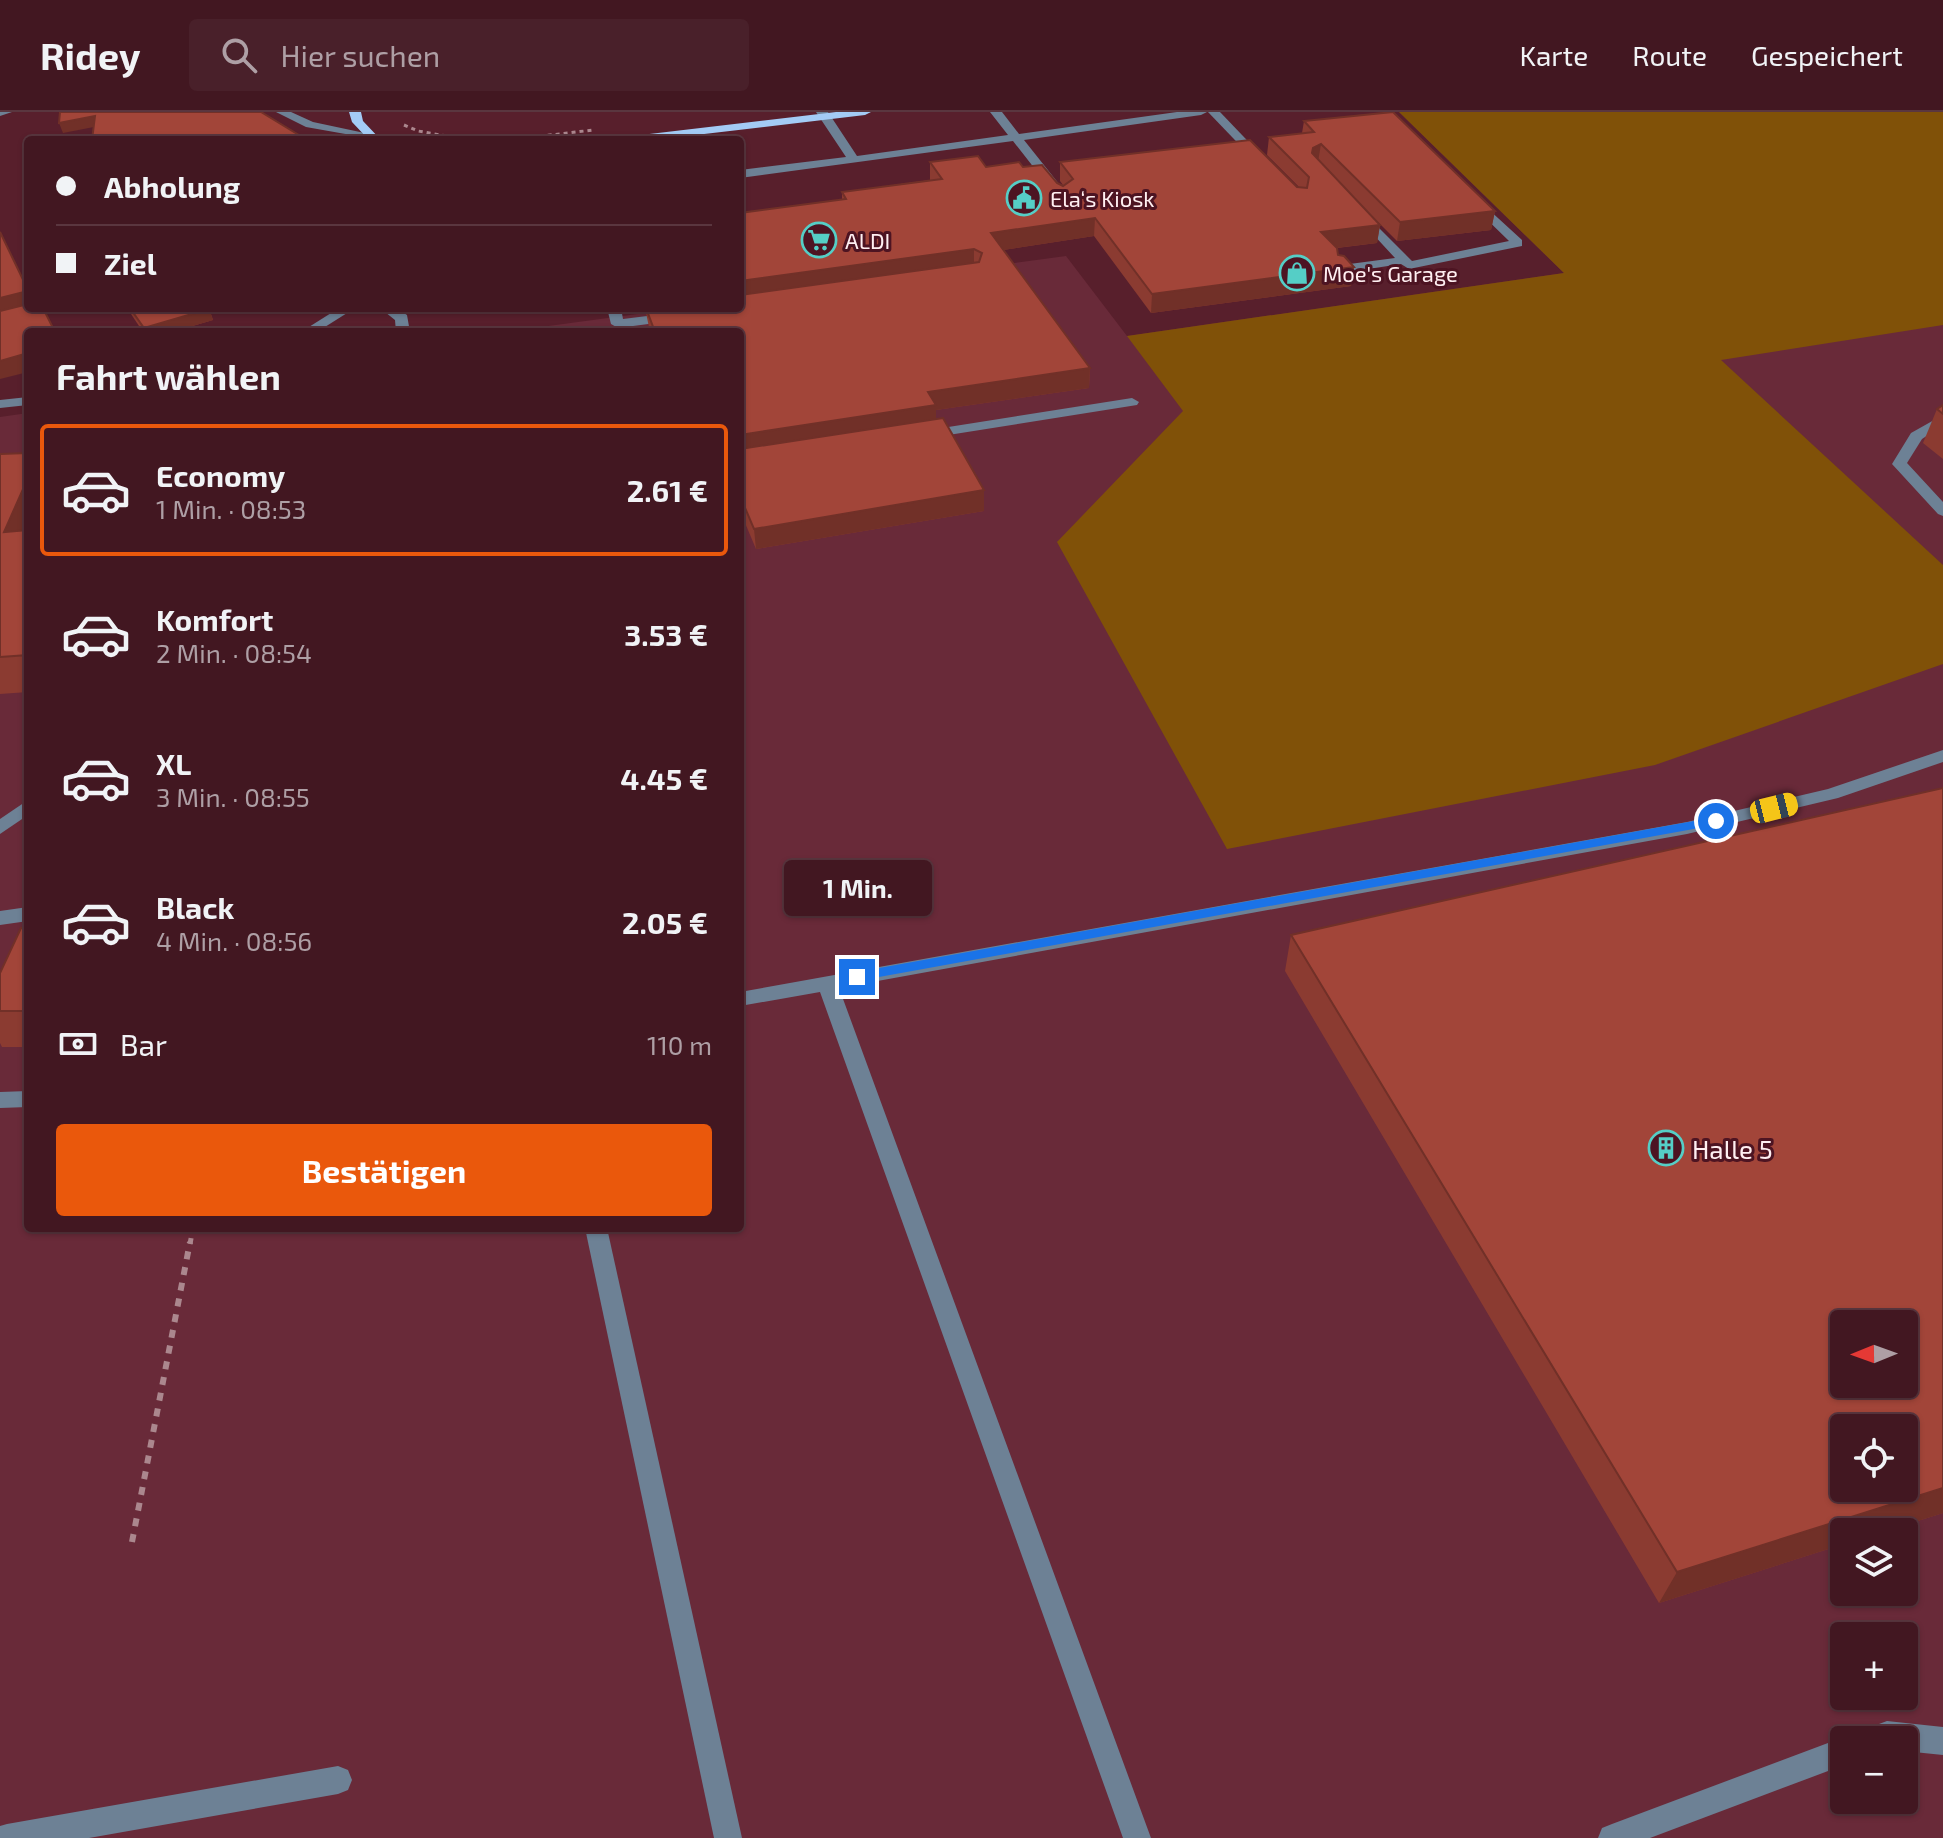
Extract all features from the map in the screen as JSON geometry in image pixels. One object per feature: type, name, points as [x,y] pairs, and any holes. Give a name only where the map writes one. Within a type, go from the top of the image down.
[{"type":"main road","points":[[355,112],[371,136]]},
{"type":"main road","points":[[655,136],[824,114],[865,112]]},
{"type":"street","points":[[0,113],[6,112]]},
{"type":"street","points":[[282,112],[310,125],[367,136]]},
{"type":"street","points":[[996,112],[1063,197]]},
{"type":"street","points":[[744,174],[1201,112]]},
{"type":"street","points":[[1214,112],[1271,171]]},
{"type":"street","points":[[824,114],[854,160]]},
{"type":"street","points":[[1353,206],[1409,265],[1518,243],[1465,191]]},
{"type":"street","points":[[1342,269],[1404,260]]},
{"type":"street","points":[[0,323],[45,312]]},
{"type":"street","points":[[315,328],[341,312]]},
{"type":"street","points":[[393,312],[402,318],[403,328]]},
{"type":"street","points":[[615,312],[618,324],[691,314]]},
{"type":"street","points":[[0,404],[24,401]]},
{"type":"street","points":[[913,436],[1132,402]]},
{"type":"street","points":[[1943,419],[1916,436],[1899,464],[1943,511]]},
{"type":"street","points":[[744,998],[1687,828],[1832,794],[1943,756]]},
{"type":"street","points":[[0,828],[24,809]]},
{"type":"street","points":[[0,918],[24,915]]},
{"type":"street","points":[[827,982],[1137,1838]]},
{"type":"street","points":[[0,1100],[24,1099]]},
{"type":"street","points":[[597,1232],[728,1838]]},
{"type":"street","points":[[1918,1738],[1943,1741]]},
{"type":"street","points":[[1612,1838],[1830,1756]]},
{"type":"street","points":[[7,1838],[338,1780]]},
{"type":"path","points":[[400,123],[418,131],[446,136]]},
{"type":"path","points":[[132,1542],[192,1232]]},
{"type":"shaded area","points":[[1399,112],[1943,112],[1943,1838],[0,1838],[0,417],[24,414],[24,1232],[744,1232],[744,328],[541,327],[652,312],[744,312],[744,299],[1066,256],[1127,336],[1564,273]]},
{"type":"shaded area","points":[[1399,112],[1943,112],[1943,325],[1721,360],[1943,565],[1943,664],[1655,765],[1227,849],[1057,542],[1183,411],[1127,336],[1564,273]]},
{"type":"building","points":[[60,112],[261,112],[300,136],[92,136],[95,116],[59,123]]},
{"type":"building","points":[[1393,112],[1495,211],[1400,222],[1321,144],[1313,148],[1312,153],[1380,225],[1321,232],[1337,248],[1338,255],[1344,256],[1354,267],[1152,294],[1095,218],[991,233],[1090,368],[928,392],[936,405],[744,434],[744,328],[654,328],[648,312],[744,312],[744,294],[979,262],[982,253],[974,249],[744,280],[744,212],[846,199],[842,192],[942,179],[930,162],[978,156],[986,167],[1019,162],[1023,167],[1042,165],[1063,186],[1073,179],[1060,162],[1250,140],[1297,187],[1307,188],[1309,177],[1269,137],[1314,132],[1304,121]]},
{"type":"building","points":[[0,232],[24,283],[24,292],[0,298]]},
{"type":"building","points":[[24,305],[24,312],[45,312],[53,328],[24,328],[24,354],[0,361],[0,311]]},
{"type":"building","points":[[133,312],[199,312],[144,328]]},
{"type":"building","points":[[943,418],[984,490],[754,529],[744,505],[744,448]]},
{"type":"building","points":[[24,453],[24,487],[4,532],[24,530],[24,655],[0,657],[0,454]]},
{"type":"building","name":"Halle 5","points":[[1943,788],[1943,1488],[1918,1496],[1918,1414],[1830,1414],[1830,1502],[1899,1502],[1848,1518],[1830,1518],[1830,1524],[1677,1572],[1291,935]]},
{"type":"building","points":[[21,928],[24,928],[24,1011],[0,1011],[0,973]]},
{"type":"place","name":"Ela‘s Kiosk","points":[[1024,198]]},
{"type":"place","name":"ALDI","points":[[819,240]]},
{"type":"place","name":"Moe's Garage","points":[[1297,273]]},
{"type":"place","name":"Halle 5","points":[[1666,1148]]},
{"type":"route","points":[[857,977],[1716,821]]}]
